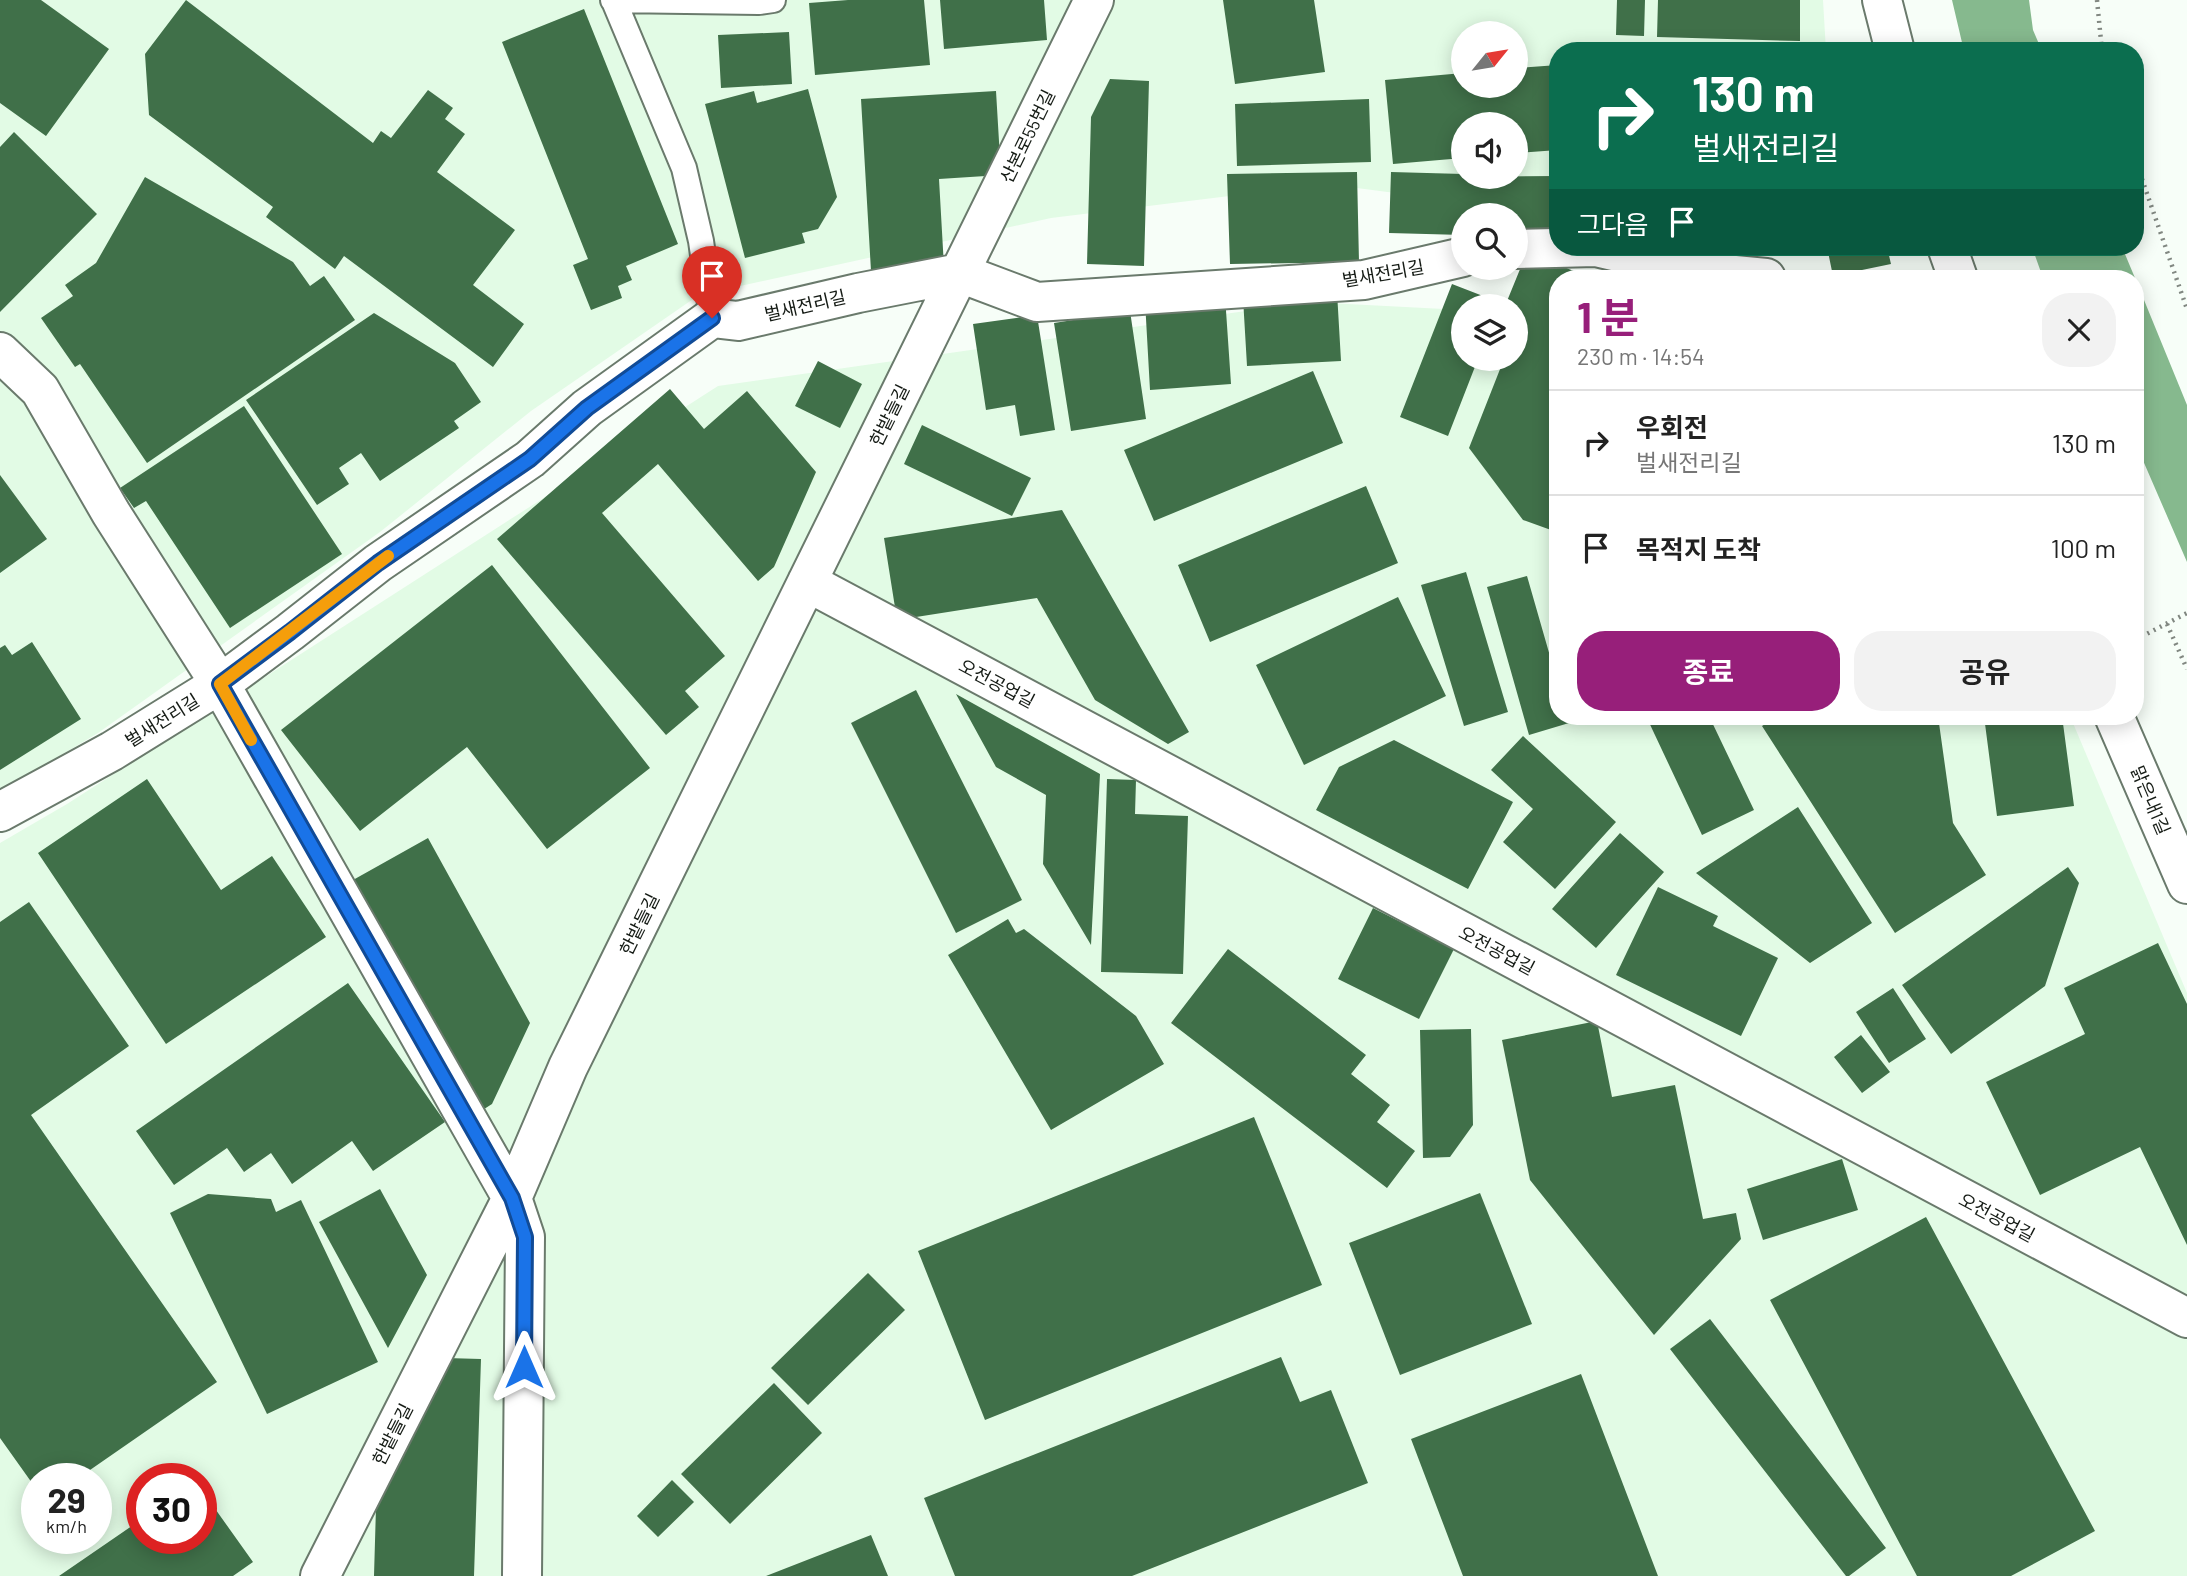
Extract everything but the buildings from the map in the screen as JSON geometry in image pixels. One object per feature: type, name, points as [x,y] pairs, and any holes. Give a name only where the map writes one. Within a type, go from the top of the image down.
[{"type":"street","name":"산본로55번길","points":[[960,273],[1094,0]]},
{"type":"street","points":[[1882,0],[1893,42]]},
{"type":"street","points":[[1528,249],[1549,248]]},
{"type":"street","points":[[1635,256],[1695,270]]},
{"type":"street","name":"벌새전리길","points":[[0,812],[112,751],[220,684],[378,563],[530,459],[587,408],[712,318],[738,321],[960,273],[1037,302],[1364,280],[1451,260]]},
{"type":"street","name":"한밭들길","points":[[320,1576],[512,1198],[568,1067],[960,273]]},
{"type":"street","points":[[0,352],[40,390],[111,513],[220,684],[512,1198],[525,1237],[522,1576]]},
{"type":"street","name":"오전공업길","points":[[807,582],[2187,1318]]},
{"type":"street","name":"맑은내1길","points":[[2119,725],[2187,884]]},
{"type":"lane","points":[[712,318],[701,241],[684,168],[613,0],[773,0]]},
{"type":"path","points":[[2097,0],[2101,42]]},
{"type":"path","points":[[2144,185],[2187,309]]},
{"type":"path","points":[[2144,636],[2187,613]]},
{"type":"path","points":[[2168,624],[2187,669]]},
{"type":"shaded area","points":[[0,0],[1823,0],[1825,42],[1549,42],[1549,213],[1528,210],[1528,203],[1472,203],[1326,184],[1051,218],[699,295],[531,411],[380,532],[98,733],[0,792]]},
{"type":"shaded area","points":[[1952,0],[2029,0],[2033,30],[2038,42],[1962,42]]},
{"type":"shaded area","points":[[2035,256],[2126,256],[2132,270],[2040,270]]},
{"type":"shaded area","points":[[2144,300],[2187,405],[2187,562],[2144,463]]},
{"type":"shaded area","points":[[1309,302],[1451,309],[1451,371],[1528,371],[1528,314],[1549,315],[1549,725],[2074,725],[2187,993],[2187,1576],[0,1576],[0,843],[67,804],[718,386]]},
{"type":"slow traffic","points":[[251,740],[220,684],[388,556]]},
{"type":"route","points":[[524,1367],[525,1237],[512,1198],[220,684],[378,563],[530,459],[587,408],[712,318]]}]
